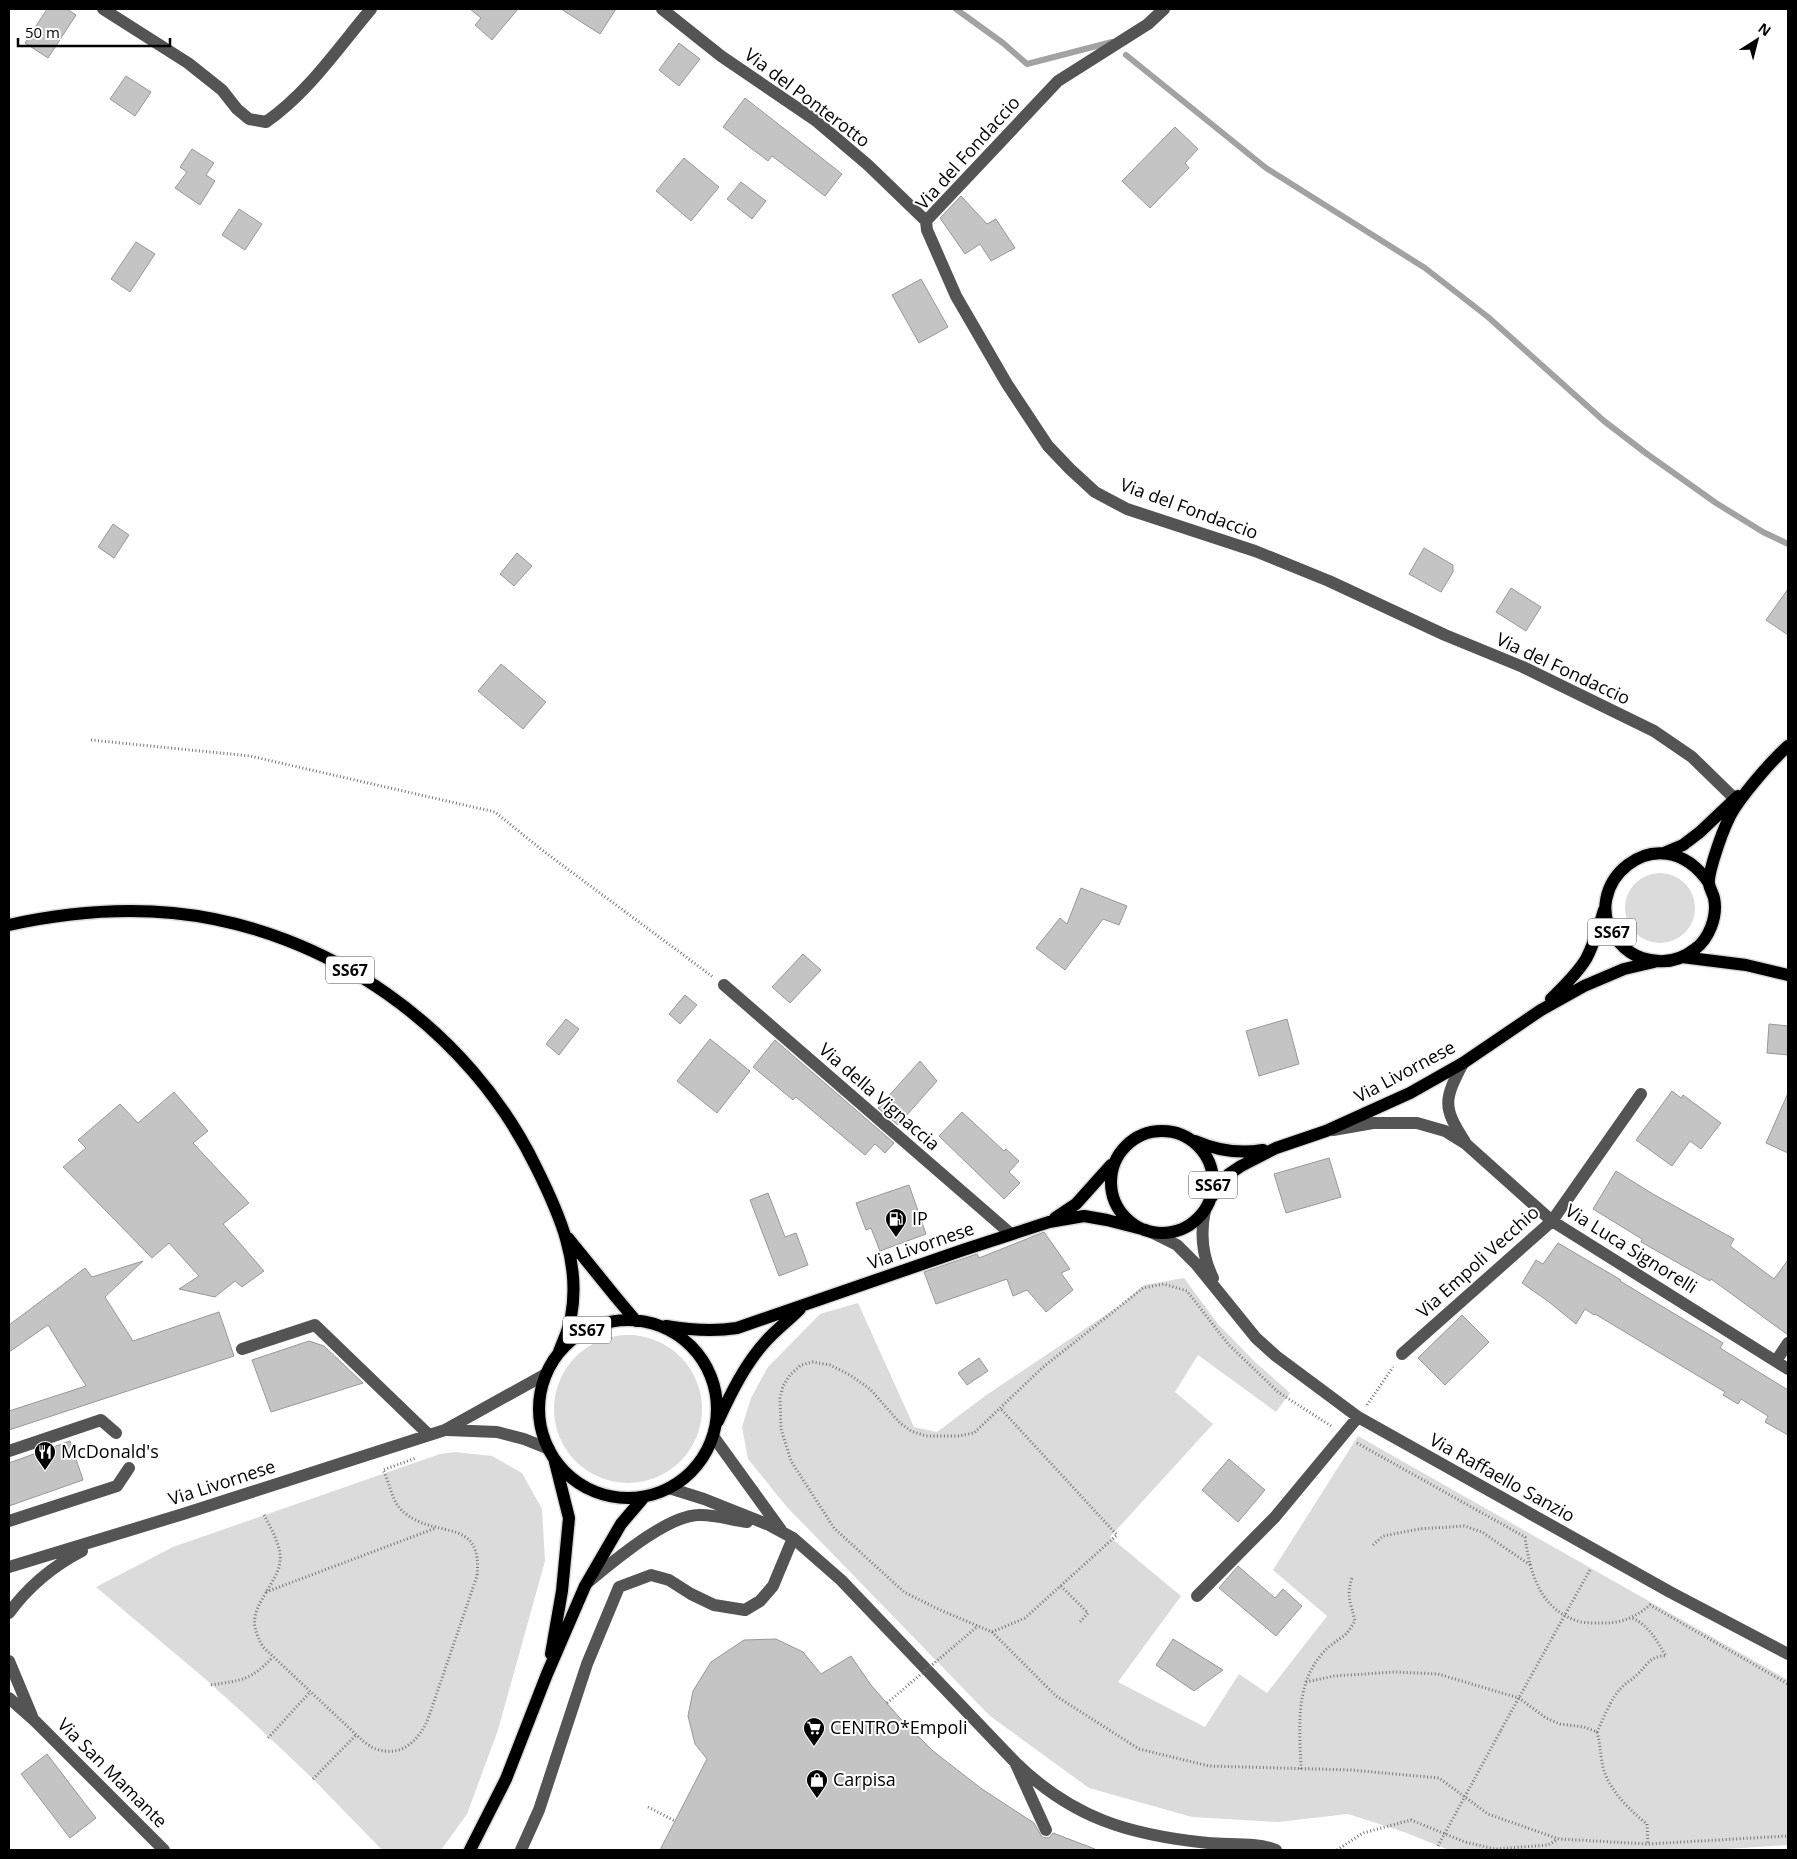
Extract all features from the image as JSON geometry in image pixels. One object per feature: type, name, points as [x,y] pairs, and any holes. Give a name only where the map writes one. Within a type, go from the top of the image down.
[{"type":"main road","points":[[1709,883],[1714,857],[1730,815],[1752,786],[1788,746]]},
{"type":"main road","points":[[1664,853],[1683,845],[1700,832],[1734,798],[1752,786]]},
{"type":"main road","name":"Via Livornese","points":[[804,1305],[755,1354],[734,1389],[706,1453],[690,1473],[669,1488],[644,1497],[619,1498],[594,1492],[572,1478],[552,1455],[540,1425],[539,1400],[546,1374],[559,1352],[571,1340],[586,1331],[602,1324],[619,1321],[636,1321],[695,1330],[716,1331],[737,1328],[804,1305],[1012,1234],[1049,1222],[1084,1216],[1148,1231],[1166,1233],[1181,1229],[1194,1221],[1229,1174],[1241,1166],[1276,1148],[1326,1131],[1410,1093],[1462,1063],[1541,1010],[1606,975],[1654,962],[1668,962],[1682,958],[1697,948],[1708,934],[1714,918],[1714,900],[1709,883],[1701,872],[1690,862],[1678,856],[1664,853],[1647,855],[1624,867],[1618,873],[1610,888],[1595,939],[1585,961],[1541,1010]]},
{"type":"main road","name":"Via Livornese","points":[[1606,905],[1608,922],[1614,936],[1625,949],[1639,957],[1654,962]]},
{"type":"main road","name":"SS67","points":[[9,925],[37,918],[89,912],[138,911],[174,913],[232,923],[274,936],[304,948],[362,977],[398,1001],[449,1044],[500,1104],[533,1159],[567,1237],[636,1321]]},
{"type":"main road","name":"Via Livornese","points":[[1682,958],[1746,965],[1788,975]]},
{"type":"main road","name":"Via Livornese","points":[[1049,1222],[1076,1204],[1132,1139],[1146,1133],[1160,1130],[1175,1132],[1222,1151],[1248,1153],[1276,1148]]},
{"type":"main road","name":"SS67","points":[[1189,1138],[1202,1150],[1210,1165],[1213,1182],[1207,1205]]},
{"type":"main road","name":"Via Livornese","points":[[1114,1162],[1110,1179],[1112,1195],[1119,1211],[1131,1223],[1148,1231]]},
{"type":"main road","name":"SS67","points":[[559,1352],[570,1320],[573,1303],[573,1277],[567,1237]]},
{"type":"main road","name":"Via Livornese","points":[[653,1324],[670,1331],[684,1341],[697,1353],[706,1368],[713,1384],[716,1402],[714,1432]]},
{"type":"main road","points":[[548,1674],[562,1591],[569,1518],[552,1455]]},
{"type":"main road","points":[[470,1850],[506,1779],[585,1586],[621,1524],[644,1497]]},
{"type":"street","points":[[103,9],[188,63],[222,90],[237,109],[249,119],[266,122],[282,111],[302,92],[371,9]]},
{"type":"street","name":"Via del Ponterotto","points":[[662,9],[721,56],[815,120],[868,165],[926,221]]},
{"type":"street","name":"Via del Fondaccio","points":[[1164,9],[1148,24],[1058,81],[926,221],[956,296],[1007,384],[1048,446],[1095,492],[1127,509],[1263,554],[1329,581],[1445,635],[1523,667],[1654,731],[1692,757],[1734,798]]},
{"type":"street","name":"Via della Vignaccia","points":[[724,985],[1012,1234]]},
{"type":"street","points":[[1462,1063],[1451,1086],[1447,1108],[1451,1120],[1466,1144]]},
{"type":"street","name":"Via Empoli Vecchio","points":[[1402,1354],[1552,1221],[1642,1094]]},
{"type":"street","points":[[1326,1131],[1373,1123],[1417,1123],[1445,1131],[1466,1144]]},
{"type":"street","name":"Via Luca Signorelli","points":[[1466,1144],[1552,1221],[1788,1368]]},
{"type":"street","name":"Via Raffaello Sanzio","points":[[1207,1205],[1201,1239],[1207,1267],[1223,1298]]},
{"type":"street","name":"Via Raffaello Sanzio","points":[[1148,1231],[1177,1245],[1196,1264],[1256,1338],[1276,1356],[1358,1417],[1670,1592],[1788,1654]]},
{"type":"street","points":[[242,1349],[315,1325],[428,1434]]},
{"type":"street","points":[[1776,1361],[1788,1343]]},
{"type":"street","name":"Via Livornese","points":[[9,1567],[184,1514],[444,1430],[546,1374]]},
{"type":"street","points":[[1197,1596],[1275,1517],[1345,1436],[1358,1417]]},
{"type":"street","points":[[9,1451],[101,1420],[116,1433]]},
{"type":"street","name":"Via Livornese","points":[[444,1430],[497,1432],[524,1439],[552,1455]]},
{"type":"street","points":[[714,1432],[788,1535]]},
{"type":"street","points":[[9,1521],[117,1486],[129,1468]]},
{"type":"street","points":[[669,1488],[704,1499],[770,1525],[788,1535],[841,1580],[1015,1762],[1054,1796],[1106,1823],[1149,1835],[1276,1850]]},
{"type":"street","points":[[585,1586],[612,1562],[660,1529],[686,1517],[698,1515],[715,1516],[770,1525]]},
{"type":"street","points":[[521,1850],[539,1810],[587,1664],[619,1587],[651,1575],[669,1580],[691,1594],[714,1605],[745,1610],[760,1601],[773,1586],[788,1535]]},
{"type":"street","points":[[9,1613],[18,1600],[39,1579],[68,1558],[111,1536]]},
{"type":"street","name":"Via San Mamante","points":[[9,1661],[34,1721]]},
{"type":"street","name":"Via San Mamante","points":[[9,1698],[164,1850]]},
{"type":"street","points":[[1015,1762],[1046,1830]]},
{"type":"path","points":[[91,740],[250,756],[495,812],[542,850],[724,985]]},
{"type":"path","points":[[1788,1684],[1650,1605],[1631,1618],[1611,1623],[1582,1622],[1554,1608],[1534,1580],[1524,1536],[1345,1436],[1278,1392],[1228,1344],[1187,1291],[1164,1284],[1143,1288],[1042,1368],[974,1433],[943,1438],[911,1432],[900,1423],[870,1390],[830,1365],[813,1362],[801,1365],[790,1375],[783,1386],[780,1398],[781,1429],[791,1461],[834,1528],[904,1592],[992,1632],[1056,1696],[1139,1749],[1210,1766],[1351,1770],[1439,1778],[1488,1814],[1559,1839],[1648,1844],[1788,1836]]},
{"type":"path","points":[[1358,1417],[1402,1354]]},
{"type":"path","points":[[992,1632],[1026,1618],[1117,1535],[1000,1408]]},
{"type":"path","points":[[264,1515],[277,1542],[280,1561],[277,1572],[256,1611],[254,1627],[263,1647],[356,1735],[376,1749],[390,1751],[403,1749],[422,1733],[428,1719],[477,1576],[479,1560],[475,1546],[465,1536],[455,1530],[436,1528],[420,1523],[404,1513],[394,1500],[383,1470],[418,1458]]},
{"type":"path","points":[[1373,1545],[1383,1536],[1419,1530],[1464,1526],[1482,1532],[1530,1566]]},
{"type":"path","points":[[266,1593],[436,1528]]},
{"type":"path","points":[[1438,1846],[1591,1568]]},
{"type":"path","points":[[1302,1769],[1299,1725],[1306,1682],[1311,1668],[1327,1647],[1346,1634],[1355,1621],[1348,1590],[1352,1578]]},
{"type":"path","points":[[1061,1586],[1088,1613],[1079,1623]]},
{"type":"path","points":[[1631,1618],[1643,1623],[1666,1656],[1659,1655],[1652,1658],[1638,1675],[1621,1688],[1610,1704],[1597,1732],[1602,1764],[1615,1793],[1647,1824],[1648,1844]]},
{"type":"path","points":[[887,1703],[978,1626]]},
{"type":"path","points":[[211,1685],[246,1679],[261,1669],[273,1657]]},
{"type":"path","points":[[1306,1682],[1334,1676],[1395,1672],[1438,1674],[1519,1698],[1546,1718],[1560,1724],[1584,1727],[1597,1732]]},
{"type":"path","points":[[268,1738],[310,1692]]},
{"type":"path","points":[[313,1779],[356,1735]]},
{"type":"path","points":[[648,1807],[675,1821]]},
{"type":"path","points":[[1337,1850],[1363,1834],[1411,1820],[1465,1842],[1496,1849],[1548,1845],[1559,1839]]},
{"type":"shaded area","points":[[1653,873],[1667,873],[1680,879],[1689,888],[1695,901],[1693,921],[1685,933],[1667,943],[1653,943],[1640,937],[1631,928],[1625,915],[1625,901],[1631,888],[1640,879]]},
{"type":"shaded area","points":[[1184,1278],[1218,1324],[1254,1361],[1290,1393],[1276,1412],[1198,1355],[1175,1392],[1213,1424],[1110,1537],[1181,1596],[1118,1682],[1205,1727],[1239,1674],[1267,1693],[1327,1616],[1273,1570],[1358,1436],[1788,1680],[1788,1845],[1710,1850],[1449,1850],[1404,1832],[1348,1814],[1278,1822],[1192,1817],[1089,1788],[990,1716],[786,1506],[748,1459],[742,1427],[751,1398],[768,1367],[820,1314],[858,1303],[914,1427],[937,1432],[985,1396],[1119,1306],[1144,1285]]},
{"type":"shaded area","points":[[628,1335],[656,1341],[680,1357],[696,1381],[702,1409],[696,1437],[680,1461],[656,1477],[628,1483],[600,1477],[576,1461],[560,1437],[554,1409],[560,1381],[576,1357],[600,1341]]},
{"type":"shaded area","points":[[455,1452],[492,1456],[522,1473],[542,1509],[545,1561],[498,1730],[467,1814],[441,1850],[382,1850],[313,1779],[253,1722],[203,1677],[96,1587],[173,1547],[440,1454]]},
{"type":"building","points":[[47,9],[67,9],[76,15],[48,58],[25,43]]},
{"type":"building","points":[[470,9],[518,9],[492,40],[475,25],[481,18]]},
{"type":"building","points":[[561,9],[616,9],[600,34]]},
{"type":"building","points":[[679,43],[700,59],[679,86],[659,70]]},
{"type":"building","points":[[126,76],[151,92],[135,116],[110,99]]},
{"type":"building","points":[[745,98],[842,174],[825,196],[772,156],[768,161],[723,127]]},
{"type":"building","points":[[1175,127],[1198,149],[1185,163],[1189,168],[1150,208],[1122,181]]},
{"type":"building","points":[[192,149],[214,163],[206,175],[215,181],[200,205],[175,188],[187,172],[180,167]]},
{"type":"building","points":[[684,158],[719,187],[691,221],[656,191]]},
{"type":"building","points":[[741,182],[766,201],[752,219],[727,199]]},
{"type":"building","points":[[961,196],[987,224],[996,219],[1015,248],[991,261],[980,244],[965,254],[940,218]]},
{"type":"building","points":[[239,209],[262,224],[245,250],[222,235]]},
{"type":"building","points":[[136,242],[155,254],[130,292],[111,279]]},
{"type":"building","points":[[921,279],[948,327],[919,343],[892,295]]},
{"type":"building","points":[[113,524],[129,535],[114,558],[98,547]]},
{"type":"building","points":[[1424,548],[1453,565],[1453,572],[1441,592],[1409,574]]},
{"type":"building","points":[[517,553],[532,566],[514,586],[500,574]]},
{"type":"building","points":[[1511,588],[1541,607],[1526,631],[1496,612]]},
{"type":"building","points":[[1788,589],[1788,635],[1766,620]]},
{"type":"building","points":[[501,664],[546,702],[523,729],[478,691]]},
{"type":"building","points":[[1081,888],[1127,906],[1119,925],[1103,919],[1065,970],[1036,948],[1060,918],[1067,924]]},
{"type":"building","points":[[803,954],[821,970],[790,1003],[772,987]]},
{"type":"building","points":[[685,995],[697,1005],[680,1024],[669,1014]]},
{"type":"building","points":[[566,1019],[579,1029],[559,1055],[546,1044]]},
{"type":"building","points":[[1287,1019],[1299,1064],[1259,1076],[1246,1031]]},
{"type":"building","points":[[1769,1024],[1788,1026],[1788,1055],[1767,1053]]},
{"type":"building","points":[[710,1039],[750,1071],[717,1113],[677,1081]]},
{"type":"building","points":[[775,1040],[894,1143],[885,1153],[875,1144],[865,1155],[796,1097],[793,1100],[753,1067]]},
{"type":"building","points":[[920,1061],[937,1081],[898,1125],[878,1108]]},
{"type":"building","points":[[1672,1091],[1681,1098],[1683,1095],[1721,1123],[1701,1149],[1690,1141],[1672,1166],[1636,1140]]},
{"type":"building","points":[[174,1092],[208,1131],[193,1143],[249,1203],[223,1224],[264,1271],[242,1287],[235,1281],[215,1297],[179,1289],[199,1276],[169,1243],[152,1258],[63,1167],[86,1148],[78,1140],[120,1104],[138,1123]]},
{"type":"building","points":[[1788,1093],[1788,1153],[1766,1143]]},
{"type":"building","points":[[962,1112],[1004,1151],[1006,1149],[1019,1161],[1009,1172],[1020,1183],[1004,1199],[939,1136]]},
{"type":"building","points":[[1329,1158],[1341,1197],[1286,1213],[1274,1174]]},
{"type":"building","points":[[1616,1171],[1734,1239],[1730,1246],[1774,1279],[1788,1260],[1788,1335],[1711,1279],[1710,1281],[1641,1242],[1642,1239],[1593,1209]]},
{"type":"building","points":[[909,1185],[926,1234],[880,1251],[871,1228],[866,1230],[856,1203]]},
{"type":"building","points":[[768,1193],[785,1237],[796,1233],[808,1265],[779,1276],[750,1200]]},
{"type":"building","points":[[1044,1232],[1070,1269],[1061,1273],[1073,1290],[1046,1312],[1027,1290],[1013,1296],[1007,1279],[936,1304],[924,1272],[977,1254],[979,1258]]},
{"type":"building","points":[[1558,1243],[1723,1343],[1720,1348],[1788,1390],[1788,1435],[1765,1422],[1768,1416],[1741,1399],[1738,1404],[1723,1395],[1725,1392],[1595,1314],[1585,1309],[1576,1324],[1522,1283],[1536,1260],[1543,1264]]},
{"type":"building","points":[[143,1261],[105,1297],[133,1341],[219,1312],[234,1356],[9,1430],[9,1411],[86,1386],[48,1325],[9,1352],[9,1325],[85,1268],[92,1277]]},
{"type":"building","points":[[1462,1315],[1489,1342],[1445,1385],[1418,1358]]},
{"type":"building","points":[[309,1341],[324,1346],[363,1383],[271,1412],[252,1360]]},
{"type":"building","points":[[979,1358],[988,1371],[967,1385],[958,1373]]},
{"type":"building","name":"McDonald's","points":[[70,1441],[83,1480],[9,1506],[9,1463]]},
{"type":"building","points":[[1229,1459],[1265,1490],[1238,1522],[1202,1490]]},
{"type":"building","points":[[1238,1566],[1275,1598],[1283,1589],[1302,1606],[1276,1636],[1219,1588]]},
{"type":"building","name":"CENTRO*Empoli","points":[[776,1639],[803,1652],[821,1674],[851,1656],[871,1685],[898,1716],[933,1751],[982,1789],[1034,1823],[1042,1837],[1049,1838],[1053,1833],[1095,1849],[660,1850],[707,1759],[695,1744],[688,1716],[693,1691],[711,1662],[744,1640]]},
{"type":"building","points":[[1173,1639],[1223,1670],[1194,1691],[1156,1665]]},
{"type":"building","points":[[47,1754],[96,1818],[70,1838],[21,1774]]},
{"type":"waterway","points":[[956,9],[1003,43],[1027,64],[1112,42]]},
{"type":"waterway","points":[[1126,55],[1266,168],[1425,268],[1488,317],[1604,421],[1647,454],[1716,503],[1763,532],[1788,544]]},
{"type":"place","name":"IP","points":[[896,1238]]},
{"type":"place","name":"McDonald's","points":[[45,1471]]},
{"type":"place","name":"CENTRO*Empoli","points":[[814,1747]]},
{"type":"place","name":"Carpisa","points":[[817,1799]]}]
